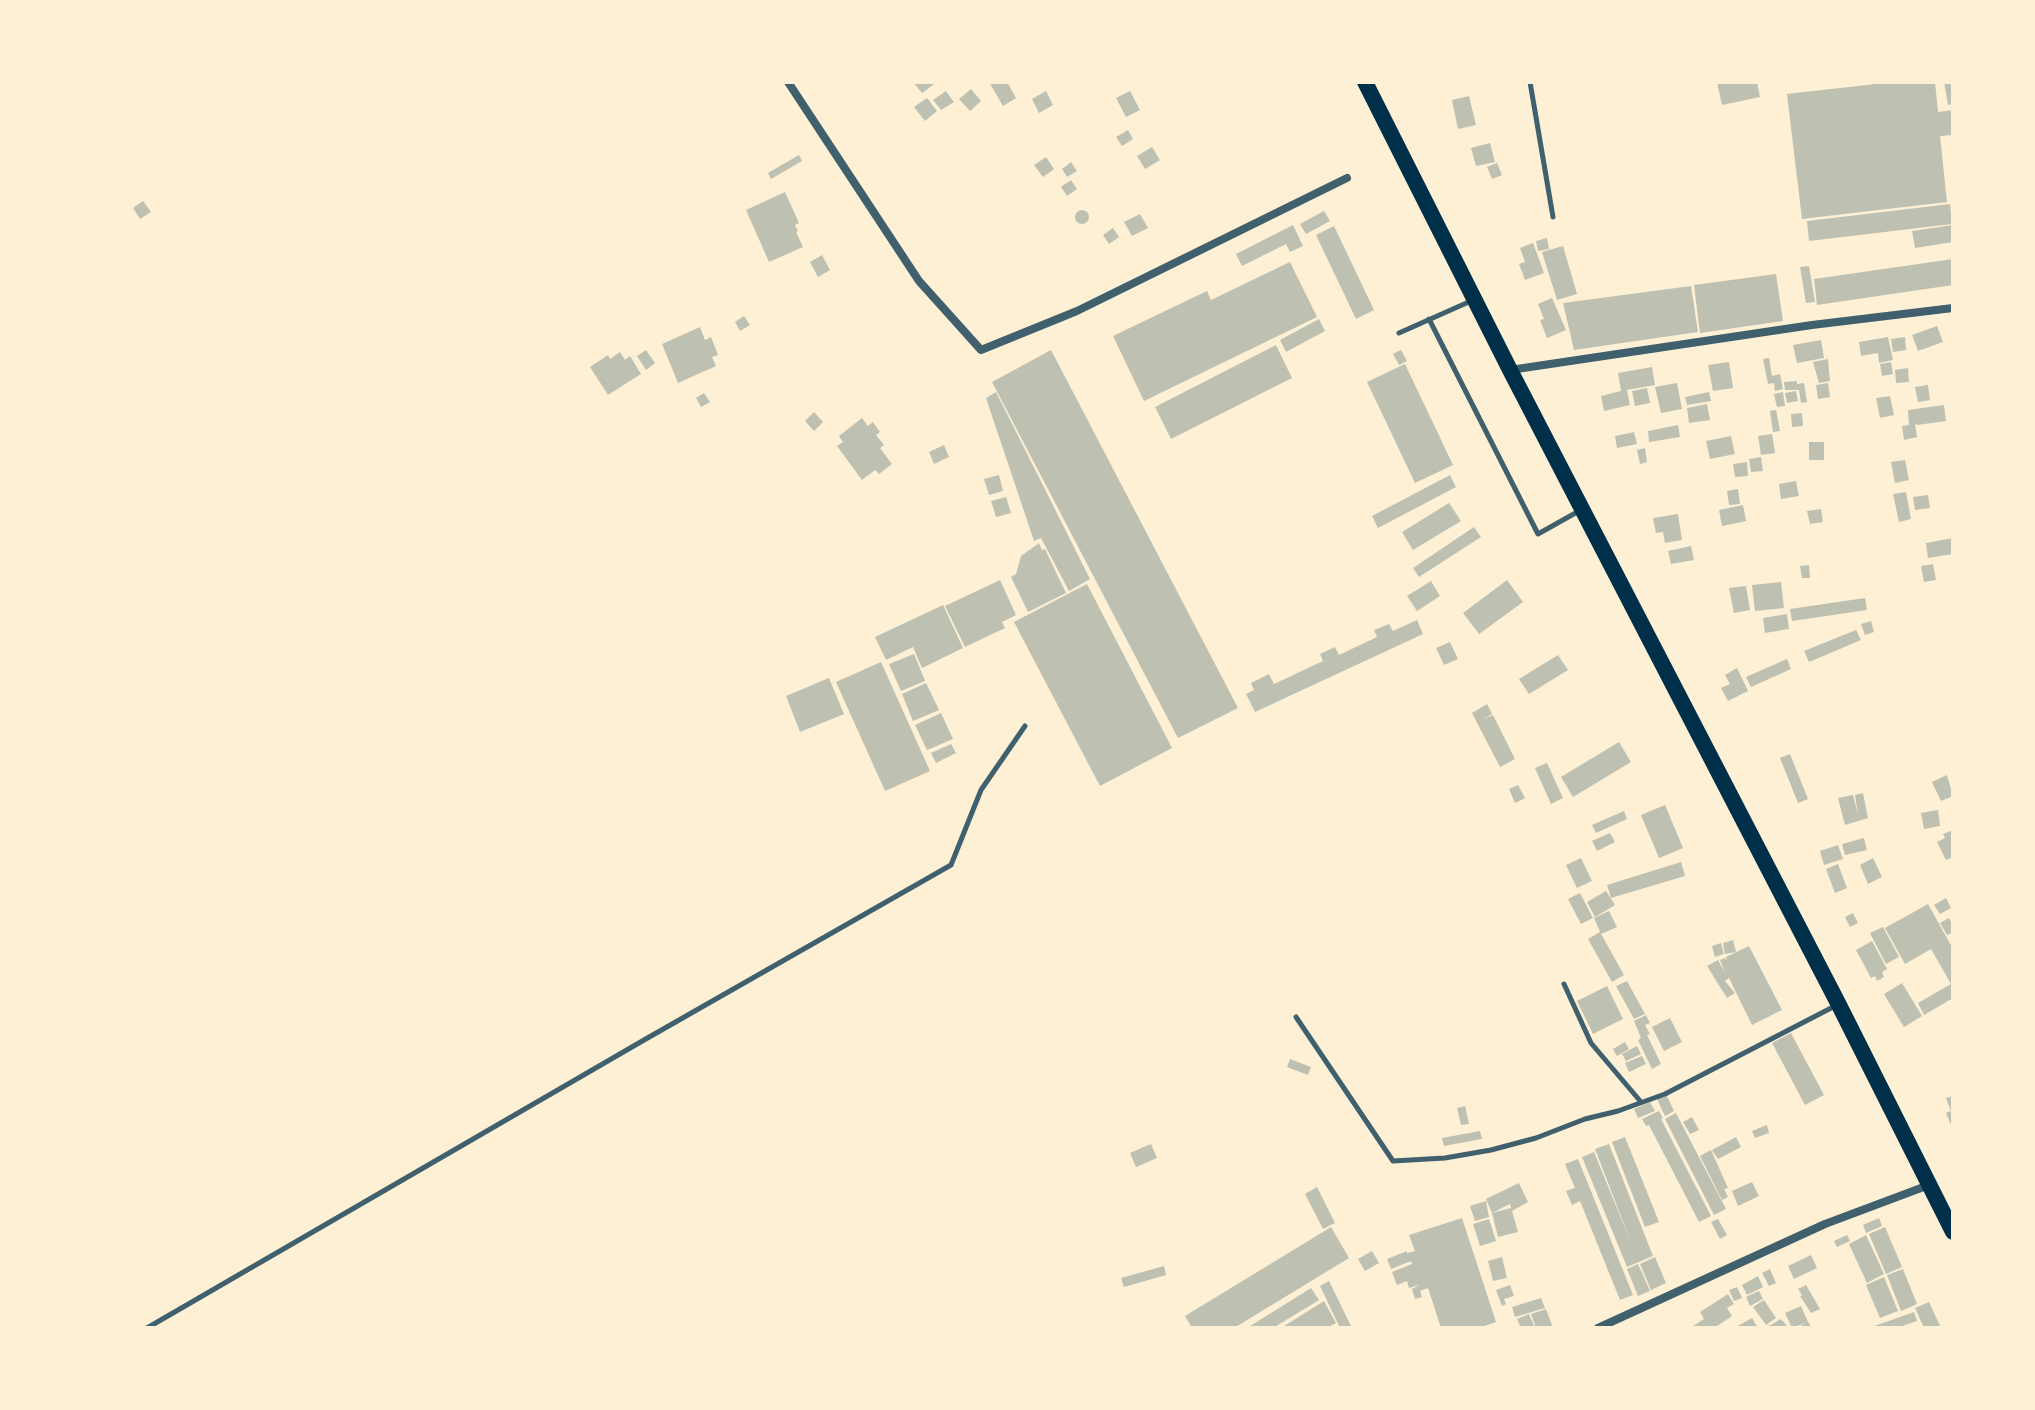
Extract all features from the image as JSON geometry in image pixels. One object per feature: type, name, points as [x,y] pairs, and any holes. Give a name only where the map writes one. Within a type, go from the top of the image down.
[{"type":"main road","points":[[1365,82],[1953,1232]]},
{"type":"street","points":[[788,82],[919,281],[981,350],[1077,311],[1347,178]]},
{"type":"street","points":[[1510,370],[1812,325],[1953,308]]},
{"type":"street","points":[[1598,1328],[1825,1224],[1929,1185]]},
{"type":"lane","points":[[1530,82],[1553,217]]},
{"type":"lane","points":[[1399,333],[1474,300]]},
{"type":"lane","points":[[1429,319],[1538,534],[1583,509]]},
{"type":"lane","points":[[147,1328],[951,865],[981,790],[1025,726]]},
{"type":"lane","points":[[1564,984],[1591,1043],[1642,1102]]},
{"type":"lane","points":[[1296,1017],[1393,1161],[1445,1158],[1491,1150],[1665,1094],[1839,1005]]},
{"type":"building","points":[[913,82],[933,82],[934,84],[922,93]]},
{"type":"building","points":[[989,82],[1007,82],[1016,98],[1003,106]]},
{"type":"building","points":[[1717,82],[1757,82],[1760,97],[1722,105]]},
{"type":"building","points":[[1893,82],[1935,82],[1938,112],[1953,110],[1953,135],[1940,136],[1947,202],[1802,219],[1787,94]]},
{"type":"building","points":[[1944,82],[1953,82],[1953,104],[1948,105]]},
{"type":"building","points":[[971,89],[981,101],[970,111],[959,99]]},
{"type":"building","points":[[946,91],[954,102],[941,110],[933,100]]},
{"type":"building","points":[[1046,91],[1053,105],[1039,113],[1032,99]]},
{"type":"building","points":[[1130,91],[1140,110],[1126,117],[1116,98]]},
{"type":"building","points":[[1469,96],[1476,125],[1458,129],[1452,100]]},
{"type":"building","points":[[927,98],[937,111],[925,121],[914,107]]},
{"type":"building","points":[[1128,130],[1133,139],[1122,146],[1116,137]]},
{"type":"building","points":[[1490,143],[1495,162],[1476,166],[1471,148]]},
{"type":"building","points":[[1152,147],[1160,160],[1145,169],[1137,156]]},
{"type":"building","points":[[799,155],[802,161],[771,179],[768,173]]},
{"type":"building","points":[[1046,157],[1054,169],[1043,177],[1034,165]]},
{"type":"building","points":[[1071,162],[1077,171],[1067,177],[1062,169]]},
{"type":"building","points":[[1497,163],[1502,175],[1492,179],[1487,167]]},
{"type":"building","points":[[1071,180],[1077,189],[1067,196],[1061,187]]},
{"type":"building","points":[[785,192],[799,223],[795,225],[796,232],[803,247],[769,262],[746,210]]},
{"type":"building","points":[[143,201],[151,212],[140,219],[133,208]]},
{"type":"building","points":[[1950,204],[1952,224],[1809,241],[1807,221]]},
{"type":"building","points":[[1082,210],[1089,217],[1082,224],[1075,217]]},
{"type":"building","points":[[1324,211],[1330,221],[1306,234],[1300,224]]},
{"type":"building","points":[[1140,214],[1148,228],[1132,236],[1124,222]]},
{"type":"building","points":[[1293,225],[1303,246],[1290,252],[1286,244],[1242,266],[1236,254]]},
{"type":"building","points":[[1953,225],[1953,242],[1915,248],[1912,231]]},
{"type":"building","points":[[1334,226],[1374,310],[1356,319],[1316,235]]},
{"type":"building","points":[[1113,228],[1119,237],[1109,244],[1103,235]]},
{"type":"building","points":[[1547,238],[1549,249],[1538,251],[1536,241]]},
{"type":"building","points":[[1533,243],[1544,273],[1525,280],[1519,264],[1525,262],[1520,248]]},
{"type":"building","points":[[1563,246],[1577,294],[1557,300],[1542,252]]},
{"type":"building","points":[[822,255],[830,270],[818,277],[810,262]]},
{"type":"building","points":[[1953,259],[1953,285],[1817,305],[1814,279]]},
{"type":"building","points":[[1290,262],[1317,317],[1144,401],[1113,336],[1207,291],[1211,300]]},
{"type":"building","points":[[1809,266],[1815,302],[1806,303],[1800,267]]},
{"type":"building","points":[[1776,274],[1783,321],[1700,333],[1694,285]]},
{"type":"building","points":[[1691,286],[1698,332],[1574,350],[1563,303]]},
{"type":"building","points":[[1552,298],[1566,330],[1547,338],[1538,304]]},
{"type":"building","points":[[744,316],[750,325],[740,331],[735,322]]},
{"type":"building","points":[[1319,319],[1325,331],[1286,352],[1280,340]]},
{"type":"building","points":[[1937,326],[1943,342],[1918,351],[1912,335]]},
{"type":"building","points":[[700,327],[705,340],[711,337],[718,355],[712,357],[716,366],[678,383],[662,344]]},
{"type":"building","points":[[1888,337],[1893,360],[1879,363],[1878,353],[1861,356],[1859,342]]},
{"type":"building","points":[[1905,337],[1906,350],[1893,352],[1891,339]]},
{"type":"building","points":[[1821,340],[1824,358],[1797,363],[1793,345]]},
{"type":"building","points":[[1276,345],[1292,378],[1171,439],[1155,407]]},
{"type":"building","points":[[646,350],[655,363],[646,370],[637,356]]},
{"type":"building","points":[[1051,350],[1238,708],[1178,738],[992,382]]},
{"type":"building","points":[[1401,350],[1407,361],[1399,365],[1393,354]]},
{"type":"building","points":[[620,352],[625,360],[630,356],[641,374],[608,395],[590,367],[608,355],[610,359]]},
{"type":"building","points":[[1769,358],[1772,376],[1780,374],[1783,389],[1775,391],[1774,383],[1768,384],[1763,359]]},
{"type":"building","points":[[1828,359],[1830,381],[1819,383],[1813,362]]},
{"type":"building","points":[[1729,362],[1733,388],[1713,391],[1708,365]]},
{"type":"building","points":[[1891,362],[1893,374],[1882,376],[1880,364]]},
{"type":"building","points":[[1405,364],[1453,465],[1415,483],[1367,382]]},
{"type":"building","points":[[1652,367],[1655,385],[1627,390],[1630,405],[1604,411],[1601,396],[1621,391],[1618,373]]},
{"type":"building","points":[[1908,368],[1909,382],[1896,383],[1895,370]]},
{"type":"building","points":[[1797,381],[1797,384],[1804,383],[1807,402],[1801,403],[1799,390],[1785,390],[1784,382]]},
{"type":"building","points":[[1677,383],[1682,409],[1661,413],[1655,387]]},
{"type":"building","points":[[1828,383],[1830,397],[1818,399],[1816,385]]},
{"type":"building","points":[[1928,385],[1930,400],[1918,402],[1915,387]]},
{"type":"building","points":[[1647,388],[1650,403],[1635,406],[1632,391]]},
{"type":"building","points":[[1796,391],[1798,401],[1787,403],[1785,393]]},
{"type":"building","points":[[996,392],[1090,579],[1069,591],[1041,538],[1034,541],[986,398]]},
{"type":"building","points":[[1709,392],[1711,401],[1687,405],[1685,397]]},
{"type":"building","points":[[1783,392],[1785,406],[1777,407],[1774,394]]},
{"type":"building","points":[[704,393],[710,402],[701,407],[696,398]]},
{"type":"building","points":[[1890,396],[1894,415],[1880,418],[1876,398]]},
{"type":"building","points":[[1707,404],[1710,420],[1689,423],[1687,408]]},
{"type":"building","points":[[1944,405],[1946,421],[1915,423],[1917,437],[1904,440],[1902,426],[1909,425],[1908,410]]},
{"type":"building","points":[[1776,410],[1780,431],[1773,432],[1770,411]]},
{"type":"building","points":[[814,412],[823,422],[814,431],[805,421]]},
{"type":"building","points":[[1802,413],[1803,426],[1792,427],[1791,414]]},
{"type":"building","points":[[862,418],[868,426],[873,422],[880,432],[876,435],[884,445],[880,448],[892,464],[879,474],[875,470],[862,480],[837,446],[843,442],[839,436]]},
{"type":"building","points":[[1678,425],[1680,437],[1649,442],[1648,431]]},
{"type":"building","points":[[1634,432],[1637,444],[1617,448],[1615,436]]},
{"type":"building","points":[[1772,434],[1775,453],[1761,455],[1758,436]]},
{"type":"building","points":[[1731,436],[1735,454],[1710,459],[1706,441]]},
{"type":"building","points":[[1809,442],[1824,442],[1824,460],[1809,460]]},
{"type":"building","points":[[944,445],[949,457],[934,464],[929,452]]},
{"type":"building","points":[[1645,448],[1647,462],[1640,464],[1637,450]]},
{"type":"building","points":[[1761,457],[1763,471],[1751,472],[1749,459]]},
{"type":"building","points":[[1905,460],[1909,480],[1895,483],[1891,462]]},
{"type":"building","points":[[1747,462],[1748,476],[1735,477],[1733,464]]},
{"type":"building","points":[[999,475],[1003,491],[989,495],[984,479]]},
{"type":"building","points":[[1450,475],[1456,487],[1378,528],[1372,516]]},
{"type":"building","points":[[1796,481],[1799,496],[1781,499],[1779,484]]},
{"type":"building","points":[[1738,489],[1740,504],[1729,505],[1727,491]]},
{"type":"building","points":[[1906,492],[1911,519],[1899,522],[1893,494]]},
{"type":"building","points":[[1928,495],[1930,508],[1915,510],[1913,497]]},
{"type":"building","points":[[1006,497],[1011,513],[996,517],[991,501]]},
{"type":"building","points":[[1449,503],[1461,521],[1413,550],[1402,532]]},
{"type":"building","points":[[1743,505],[1746,521],[1722,526],[1719,510]]},
{"type":"building","points":[[1821,509],[1823,522],[1810,524],[1807,511]]},
{"type":"building","points":[[1678,514],[1682,540],[1665,543],[1663,532],[1656,533],[1653,518]]},
{"type":"building","points":[[1474,527],[1481,537],[1419,577],[1413,568]]},
{"type":"building","points":[[1953,538],[1953,554],[1928,558],[1926,543]]},
{"type":"building","points":[[1039,543],[1042,550],[1045,549],[1066,593],[1028,612],[1011,577],[1016,574],[1021,556]]},
{"type":"building","points":[[1691,546],[1694,560],[1671,564],[1668,551]]},
{"type":"building","points":[[1933,564],[1936,580],[1924,582],[1921,566]]},
{"type":"building","points":[[1809,565],[1810,578],[1802,578],[1800,566]]},
{"type":"building","points":[[1000,580],[1016,615],[1002,622],[1005,628],[965,647],[945,606]]},
{"type":"building","points":[[1507,580],[1523,602],[1479,634],[1463,613]]},
{"type":"building","points":[[1431,581],[1440,596],[1417,611],[1407,596]]},
{"type":"building","points":[[1781,582],[1784,608],[1755,611],[1752,585]]},
{"type":"building","points":[[1087,584],[1172,748],[1100,786],[1014,622]]},
{"type":"building","points":[[1746,586],[1750,610],[1734,613],[1729,588]]},
{"type":"building","points":[[1865,598],[1867,610],[1792,621],[1790,609]]},
{"type":"building","points":[[943,605],[963,648],[922,668],[913,647],[886,660],[875,637]]},
{"type":"building","points":[[1787,614],[1789,629],[1765,633],[1763,618]]},
{"type":"building","points":[[1417,620],[1423,634],[1255,712],[1246,694],[1254,690],[1251,683],[1269,674],[1274,684],[1323,661],[1320,654],[1335,647],[1339,655],[1377,637],[1374,630],[1389,624],[1393,631]]},
{"type":"building","points":[[1871,621],[1874,632],[1865,635],[1861,624]]},
{"type":"building","points":[[1856,630],[1861,640],[1809,662],[1804,651]]},
{"type":"building","points":[[1450,642],[1458,659],[1444,665],[1436,648]]},
{"type":"building","points":[[914,654],[925,681],[901,691],[889,664]]},
{"type":"building","points":[[1558,655],[1568,670],[1529,694],[1519,679]]},
{"type":"building","points":[[1787,659],[1791,669],[1751,687],[1746,677]]},
{"type":"building","points":[[881,662],[930,771],[885,791],[836,682]]},
{"type":"building","points":[[1737,668],[1748,691],[1728,701],[1721,688],[1730,684],[1725,675]]},
{"type":"building","points":[[829,678],[844,714],[800,732],[786,696]]},
{"type":"building","points":[[926,683],[939,710],[913,721],[902,694]]},
{"type":"building","points":[[1487,704],[1492,714],[1484,719],[1493,715],[1515,759],[1500,767],[1472,713]]},
{"type":"building","points":[[941,713],[953,739],[927,750],[915,725]]},
{"type":"building","points":[[1619,742],[1631,762],[1573,797],[1561,777]]},
{"type":"building","points":[[951,744],[956,753],[936,763],[931,753]]},
{"type":"building","points":[[1790,754],[1808,799],[1798,803],[1780,758]]},
{"type":"building","points":[[1547,763],[1563,798],[1551,804],[1535,768]]},
{"type":"building","points":[[1947,775],[1953,796],[1941,801],[1932,782]]},
{"type":"building","points":[[1518,785],[1525,798],[1515,803],[1509,789]]},
{"type":"building","points":[[1863,793],[1868,818],[1845,825],[1838,798],[1853,795],[1858,815],[1855,795]]},
{"type":"building","points":[[1665,805],[1683,848],[1659,858],[1641,815]]},
{"type":"building","points":[[1938,810],[1940,826],[1924,829],[1921,813]]},
{"type":"building","points":[[1624,811],[1627,819],[1596,833],[1592,825]]},
{"type":"building","points":[[1953,830],[1953,857],[1946,860],[1937,842],[1945,838],[1943,834]]},
{"type":"building","points":[[1610,833],[1615,842],[1597,851],[1592,841]]},
{"type":"building","points":[[1864,838],[1867,850],[1845,855],[1842,844]]},
{"type":"building","points":[[1838,845],[1843,859],[1824,865],[1820,851]]},
{"type":"building","points":[[1581,858],[1592,881],[1577,888],[1566,865]]},
{"type":"building","points":[[1873,858],[1882,877],[1868,884],[1860,865]]},
{"type":"building","points":[[1681,862],[1685,876],[1611,898],[1607,885]]},
{"type":"building","points":[[1838,864],[1847,888],[1835,893],[1826,869]]},
{"type":"building","points":[[1606,891],[1615,905],[1595,917],[1587,902]]},
{"type":"building","points":[[1580,893],[1593,918],[1581,924],[1568,899]]},
{"type":"building","points":[[1946,898],[1951,908],[1940,914],[1934,905]]},
{"type":"building","points":[[1928,904],[1953,949],[1953,998],[1924,1015],[1918,1003],[1951,984],[1931,949],[1905,964],[1885,928]]},
{"type":"building","points":[[1609,911],[1617,927],[1601,934],[1594,918]]},
{"type":"building","points":[[1853,913],[1858,923],[1850,927],[1845,917]]},
{"type":"building","points":[[1949,918],[1953,932],[1947,935],[1940,923]]},
{"type":"building","points":[[1883,927],[1899,957],[1886,964],[1870,933]]},
{"type":"building","points":[[1600,932],[1624,975],[1612,982],[1588,939]]},
{"type":"building","points":[[1733,940],[1736,952],[1725,954],[1723,943]]},
{"type":"building","points":[[1872,941],[1887,969],[1882,972],[1884,977],[1877,981],[1875,976],[1871,978],[1856,950]]},
{"type":"building","points":[[1721,943],[1724,954],[1715,957],[1712,946]]},
{"type":"building","points":[[1749,946],[1782,1010],[1752,1025],[1729,978],[1725,981],[1735,993],[1727,998],[1707,966],[1718,960],[1725,973],[1720,960],[1727,960],[1726,957]]},
{"type":"building","points":[[1627,981],[1645,1014],[1634,1019],[1616,986]]},
{"type":"building","points":[[1902,983],[1922,1016],[1904,1027],[1884,994]]},
{"type":"building","points":[[1607,986],[1623,1019],[1593,1034],[1577,1001]]},
{"type":"building","points":[[1646,1015],[1650,1023],[1645,1025],[1650,1034],[1647,1035],[1661,1064],[1652,1069],[1638,1040],[1641,1038],[1634,1021]]},
{"type":"building","points":[[1670,1018],[1682,1042],[1664,1051],[1652,1027]]},
{"type":"building","points":[[1791,1033],[1824,1095],[1805,1105],[1772,1043]]},
{"type":"building","points":[[1625,1042],[1629,1049],[1617,1056],[1613,1049]]},
{"type":"building","points":[[1637,1046],[1641,1054],[1626,1061],[1622,1054]]},
{"type":"building","points":[[1642,1056],[1646,1064],[1629,1072],[1625,1063]]},
{"type":"building","points":[[1290,1059],[1311,1067],[1308,1075],[1287,1067]]},
{"type":"building","points":[[1666,1094],[1674,1111],[1665,1116],[1657,1099]]},
{"type":"building","points":[[1953,1096],[1953,1130],[1946,1113],[1951,1111],[1946,1098]]},
{"type":"building","points":[[1650,1102],[1655,1111],[1638,1118],[1634,1109]]},
{"type":"building","points":[[1465,1106],[1469,1124],[1461,1125],[1457,1108]]},
{"type":"building","points":[[1659,1111],[1711,1216],[1699,1222],[1649,1125],[1646,1126],[1642,1119]]},
{"type":"building","points":[[1676,1113],[1726,1209],[1714,1215],[1665,1119]]},
{"type":"building","points":[[1692,1117],[1699,1130],[1690,1134],[1683,1122]]},
{"type":"building","points":[[1767,1125],[1769,1133],[1755,1138],[1752,1131]]},
{"type":"building","points":[[1480,1131],[1482,1139],[1444,1146],[1442,1138]]},
{"type":"building","points":[[1625,1137],[1659,1222],[1645,1227],[1612,1142]]},
{"type":"building","points":[[1736,1137],[1741,1147],[1718,1159],[1712,1150]]},
{"type":"building","points":[[1151,1144],[1157,1158],[1136,1167],[1130,1153]]},
{"type":"building","points":[[1609,1144],[1653,1256],[1627,1267],[1582,1157],[1594,1152],[1632,1245],[1595,1149]]},
{"type":"building","points":[[1711,1150],[1728,1188],[1724,1189],[1728,1197],[1722,1200],[1700,1156]]},
{"type":"building","points":[[1578,1159],[1633,1295],[1620,1300],[1580,1201],[1572,1205],[1566,1191],[1575,1188],[1565,1164]]},
{"type":"building","points":[[1752,1182],[1759,1196],[1738,1206],[1732,1191]]},
{"type":"building","points":[[1519,1183],[1528,1202],[1512,1211],[1518,1232],[1498,1237],[1486,1199]],"holes":[[[1510,1204],[1511,1208],[1492,1213]]]},
{"type":"building","points":[[1317,1187],[1335,1223],[1323,1229],[1305,1194]]},
{"type":"building","points":[[1486,1201],[1489,1217],[1475,1221],[1470,1206]]},
{"type":"building","points":[[1462,1218],[1496,1322],[1479,1328],[1441,1328],[1428,1288],[1420,1291],[1422,1297],[1415,1299],[1412,1289],[1419,1285],[1409,1288],[1407,1281],[1397,1285],[1392,1272],[1412,1264],[1411,1261],[1391,1269],[1387,1259],[1415,1251],[1409,1235]]},
{"type":"building","points":[[1879,1218],[1882,1226],[1866,1233],[1863,1225]]},
{"type":"building","points":[[1489,1219],[1496,1241],[1480,1246],[1473,1224]]},
{"type":"building","points":[[1718,1219],[1727,1235],[1720,1239],[1711,1222]]},
{"type":"building","points":[[1331,1227],[1349,1258],[1234,1328],[1192,1328],[1185,1316]]},
{"type":"building","points":[[1885,1227],[1902,1267],[1886,1274],[1869,1234]]},
{"type":"building","points":[[1847,1235],[1850,1241],[1837,1247],[1834,1241]]},
{"type":"building","points":[[1866,1235],[1884,1274],[1867,1283],[1849,1244]]},
{"type":"building","points":[[1372,1251],[1379,1263],[1365,1271],[1358,1259]]},
{"type":"building","points":[[1811,1255],[1817,1268],[1794,1279],[1788,1266]]},
{"type":"building","points":[[1502,1257],[1507,1278],[1493,1281],[1488,1261]]},
{"type":"building","points":[[1655,1257],[1666,1283],[1651,1290],[1640,1264]]},
{"type":"building","points":[[1638,1264],[1650,1291],[1638,1296],[1627,1269]]},
{"type":"building","points":[[1164,1266],[1166,1275],[1124,1287],[1121,1278]]},
{"type":"building","points":[[1770,1269],[1776,1283],[1769,1286],[1762,1273]]},
{"type":"building","points":[[1903,1269],[1917,1304],[1901,1311],[1887,1275]]},
{"type":"building","points":[[1758,1276],[1763,1287],[1747,1295],[1742,1285]]},
{"type":"building","points":[[1884,1277],[1898,1311],[1880,1318],[1866,1285]]},
{"type":"building","points":[[1329,1281],[1351,1326],[1340,1328],[1320,1286]]},
{"type":"building","points":[[1510,1285],[1514,1296],[1504,1299],[1506,1304],[1502,1306],[1496,1290]]},
{"type":"building","points":[[1806,1285],[1820,1309],[1811,1313],[1798,1289]]},
{"type":"building","points":[[1737,1287],[1742,1298],[1734,1301],[1729,1290]]},
{"type":"building","points":[[1311,1288],[1319,1300],[1273,1328],[1247,1328]]},
{"type":"building","points":[[1759,1291],[1763,1299],[1750,1306],[1746,1297]]},
{"type":"building","points":[[1728,1294],[1734,1304],[1727,1308],[1732,1316],[1714,1328],[1690,1328],[1704,1319],[1700,1312]]},
{"type":"building","points":[[1541,1298],[1545,1308],[1515,1317],[1512,1307]]},
{"type":"building","points":[[1764,1300],[1776,1318],[1766,1325],[1753,1307]]},
{"type":"building","points":[[1324,1301],[1336,1323],[1327,1328],[1281,1328]]},
{"type":"building","points":[[1929,1302],[1941,1328],[1924,1328],[1915,1308]]},
{"type":"building","points":[[1801,1306],[1812,1328],[1798,1328],[1805,1323],[1792,1328],[1785,1313]]},
{"type":"building","points":[[1546,1309],[1553,1328],[1536,1328],[1531,1314]]},
{"type":"building","points":[[1914,1312],[1917,1321],[1896,1328],[1869,1328]]},
{"type":"building","points":[[1529,1314],[1535,1328],[1521,1328],[1517,1319]]},
{"type":"building","points":[[1752,1318],[1758,1328],[1734,1328]]},
{"type":"building","points":[[1781,1319],[1789,1328],[1765,1328]]}]
